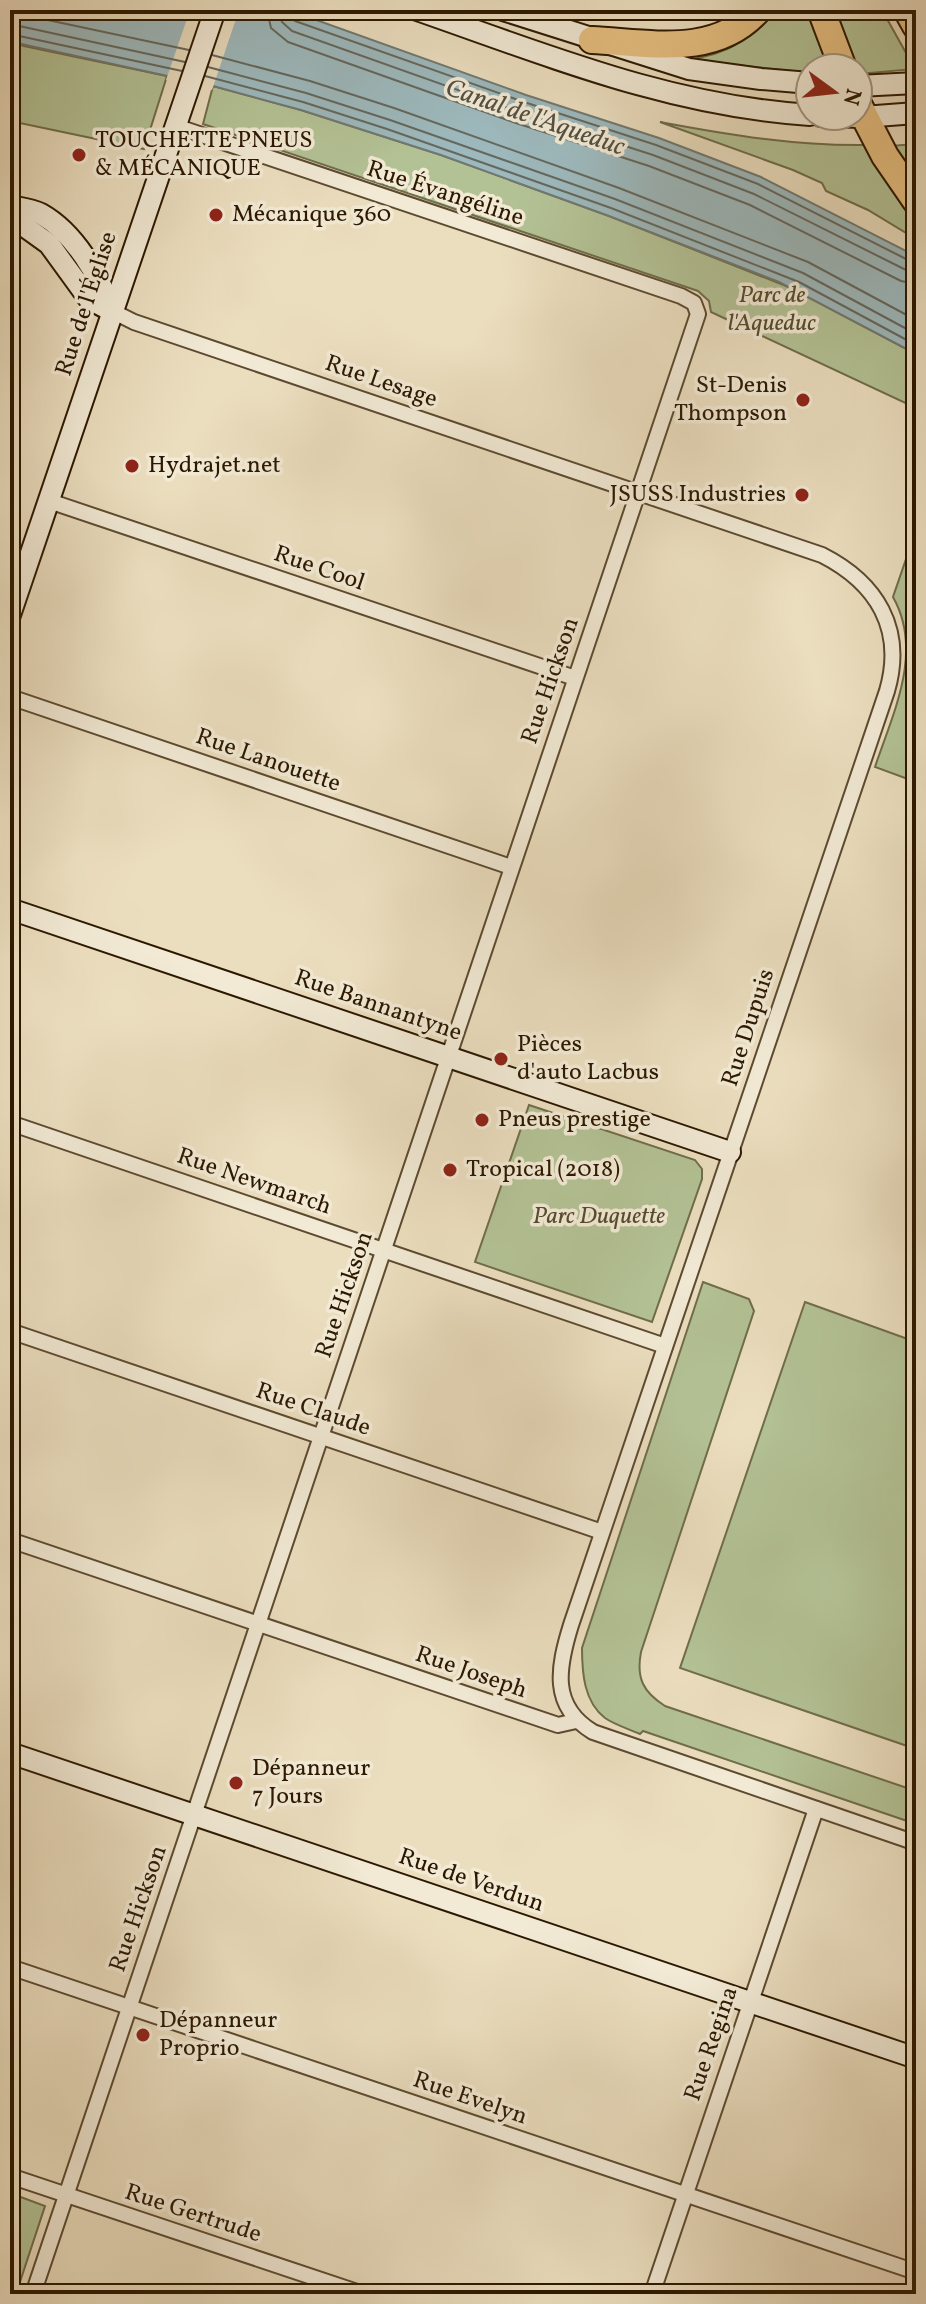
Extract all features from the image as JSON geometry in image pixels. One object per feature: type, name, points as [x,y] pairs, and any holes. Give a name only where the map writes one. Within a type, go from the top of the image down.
[{"type":"highway","points":[[592,40],[699,43],[727,35],[758,10]]},
{"type":"highway","points":[[821,10],[837,52]]},
{"type":"highway","points":[[907,10],[916,26]]},
{"type":"highway","points":[[872,132],[916,201]]},
{"type":"main road","name":"Rue de l'Église","points":[[10,615],[215,10]]},
{"type":"main road","points":[[417,10],[652,90],[716,105],[794,113]]},
{"type":"main road","points":[[503,10],[689,69],[794,81]]},
{"type":"main road","points":[[874,85],[916,83]]},
{"type":"main road","points":[[874,111],[916,113]]},
{"type":"main road","points":[[10,206],[36,212],[59,228],[97,276],[112,311]]},
{"type":"main road","points":[[10,216],[49,244],[89,299],[112,311]]},
{"type":"main road","name":"Rue Bannantyne","points":[[10,909],[730,1152]]},
{"type":"main road","name":"Rue de Verdun","points":[[10,1753],[916,2058]]},
{"type":"street","name":"Rue Évangéline","points":[[175,126],[681,296],[694,303],[698,310]]},
{"type":"street","name":"Rue Hickson","points":[[33,2294],[698,310]]},
{"type":"street","name":"Rue Lesage","points":[[112,311],[134,322],[638,492]]},
{"type":"street","name":"Rue Dupuis","points":[[576,1721],[564,1702],[561,1666],[565,1644],[887,691],[893,653],[891,636],[877,600],[845,566],[806,549],[638,492]]},
{"type":"street","name":"Rue Cool","points":[[49,501],[575,678]]},
{"type":"street","name":"Rue Lanouette","points":[[10,697],[511,867]]},
{"type":"street","name":"Rue Newmarch","points":[[10,1123],[665,1346]]},
{"type":"street","name":"Rue Claude","points":[[10,1331],[602,1532]]},
{"type":"street","name":"Rue Joseph","points":[[10,1540],[558,1725],[576,1721],[593,1732],[916,1843]]},
{"type":"street","name":"Rue Regina","points":[[652,2294],[816,1809]]},
{"type":"street","name":"Rue Evelyn","points":[[10,1967],[916,2272]]},
{"type":"street","name":"Rue Gertrude","points":[[10,2176],[363,2294]]},
{"type":"green space","points":[[776,10],[811,10],[828,52],[794,52],[794,71],[693,60],[726,50],[757,30]]},
{"type":"green space","points":[[829,10],[882,10],[915,69],[874,73],[874,52],[846,52]]},
{"type":"green space","points":[[10,41],[167,76],[144,149],[10,121]]},
{"type":"green space","name":"Parc de l'Aqueduc","points":[[213,86],[301,110],[441,155],[609,216],[796,290],[916,354],[916,408],[711,312],[709,301],[698,291],[203,124]]},
{"type":"green space","points":[[660,122],[763,139],[867,145],[916,214],[916,239],[868,210],[826,191],[822,183]]},
{"type":"green space","points":[[916,144],[916,187],[888,146]]},
{"type":"green space","points":[[916,530],[916,782],[875,767],[897,704],[906,661],[902,618],[893,597]]},
{"type":"green space","name":"Parc Duquette","points":[[529,1105],[695,1160],[702,1169],[702,1179],[652,1322],[475,1262]]},
{"type":"green space","points":[[703,1282],[749,1299],[754,1311],[641,1652],[643,1684],[665,1706],[916,1791],[916,1824],[643,1731],[640,1734],[605,1718],[588,1695],[582,1648]]},
{"type":"green space","points":[[805,1302],[916,1342],[916,1749],[680,1668]]},
{"type":"green space","points":[[10,2193],[45,2206],[16,2294],[10,2294]]},
{"type":"water","name":"Canal de l'Aqueduc","points":[[10,10],[294,12],[526,95],[659,138],[761,177],[916,256],[916,354],[779,282],[441,155],[301,110],[213,86],[12,42]]},
{"type":"pier","points":[[190,10],[239,10],[212,90],[166,80]]},
{"type":"place","name":"TOUCHETTE PNEUS & MÉCANIQUE","points":[[79,155]]},
{"type":"place","name":"Mécanique 360","points":[[216,215]]},
{"type":"place","name":"St-Denis Thompson","points":[[803,400]]},
{"type":"place","name":"Hydrajet.net","points":[[132,466]]},
{"type":"place","name":"JSUSS Industries","points":[[802,495]]},
{"type":"place","name":"Pièces d'auto Lacbus","points":[[501,1059]]},
{"type":"place","name":"Pneus prestige","points":[[482,1120]]},
{"type":"place","name":"Tropical (2018)","points":[[450,1170]]},
{"type":"place","name":"Dépanneur 7 Jours","points":[[236,1783]]},
{"type":"place","name":"Dépanneur Proprio","points":[[143,2035]]}]
